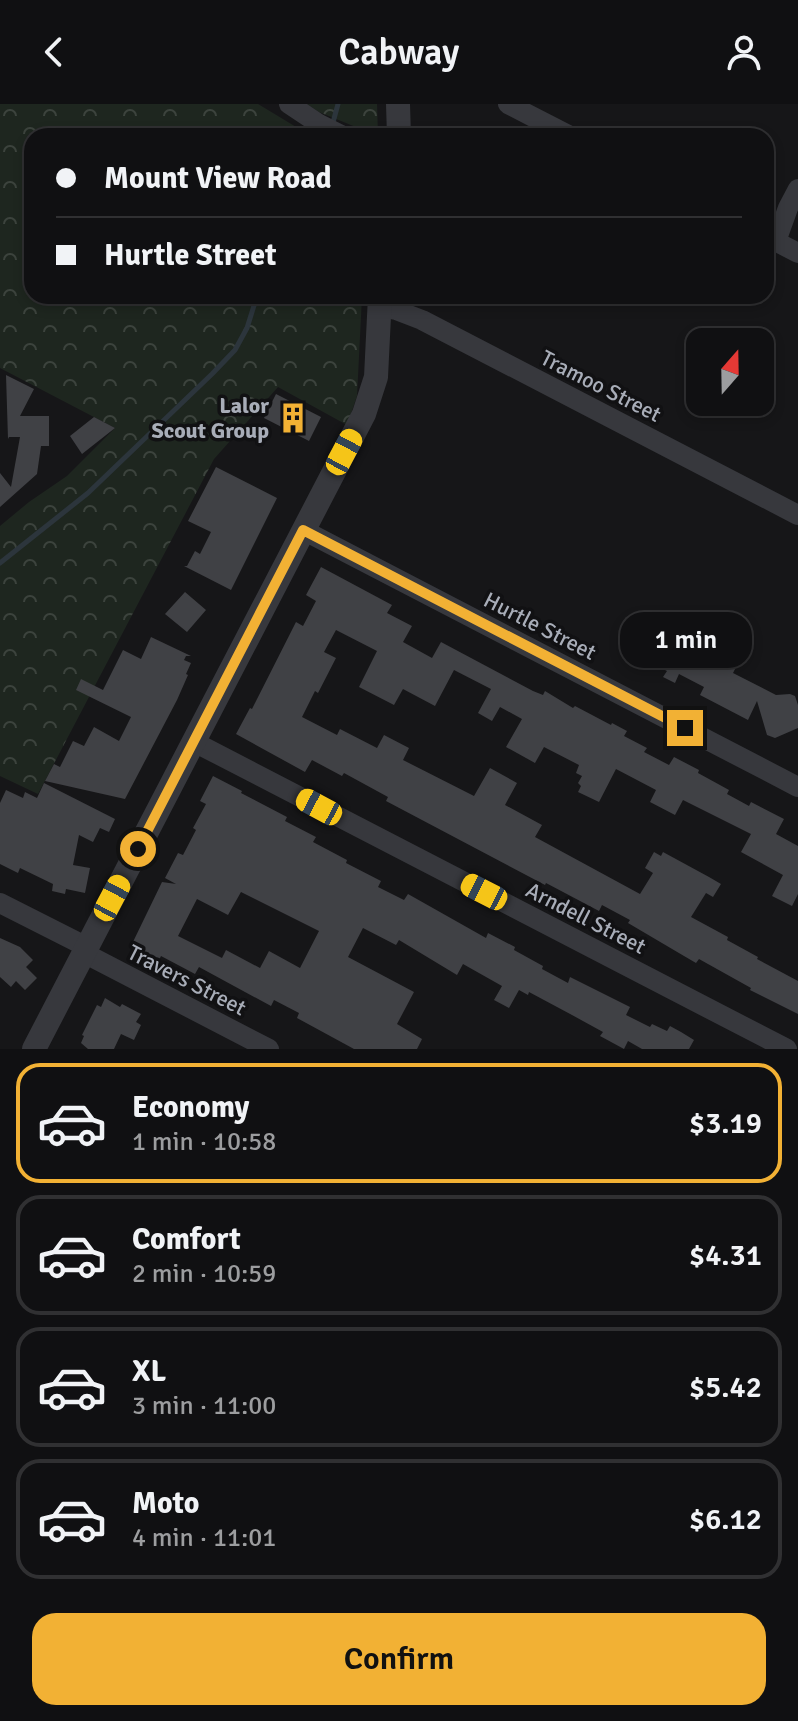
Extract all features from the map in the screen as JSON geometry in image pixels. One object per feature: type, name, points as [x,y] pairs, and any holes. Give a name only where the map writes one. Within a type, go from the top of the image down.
[{"type":"street","points":[[289,104],[327,128]]},
{"type":"street","points":[[398,104],[399,128]]},
{"type":"street","points":[[508,104],[554,128]]},
{"type":"street","points":[[774,231],[798,189]]},
{"type":"street","points":[[774,236],[796,252]]},
{"type":"street","points":[[34,1049],[358,426],[376,377],[379,304]]},
{"type":"street","name":"Tramoo Street","points":[[383,304],[422,320],[798,515]]},
{"type":"street","name":"Hurtle Street","points":[[303,530],[798,787]]},
{"type":"street","name":"Arndell Street","points":[[194,742],[787,1049]]},
{"type":"street","name":"Travers Street","points":[[0,903],[269,1049]]},
{"type":"green space","points":[[0,104],[258,104],[298,128],[24,128],[24,304],[362,304],[357,396],[347,425],[278,387],[214,459],[38,794],[0,776],[0,526],[67,476],[115,428],[0,368]]},
{"type":"green space","points":[[307,104],[377,104],[378,128],[358,128]]},
{"type":"building","points":[[6,375],[34,389],[20,416],[49,416],[49,446],[41,446],[37,474],[0,507],[0,473],[11,487],[20,437],[8,439]]},
{"type":"building","name":"Lalor Scout Group","points":[[276,394],[321,417],[309,441],[264,418]]},
{"type":"building","points":[[94,417],[115,428],[82,454],[70,436]]},
{"type":"building","points":[[216,467],[277,498],[231,590],[184,566],[187,566],[195,551],[200,554],[211,532],[188,521]]},
{"type":"building","points":[[321,567],[392,605],[387,613],[412,626],[403,642],[432,658],[441,642],[533,691],[543,695],[545,691],[573,708],[575,706],[612,723],[627,731],[624,736],[647,748],[644,752],[669,765],[674,757],[729,790],[727,794],[784,819],[776,834],[798,846],[798,894],[792,906],[772,896],[783,875],[741,852],[751,834],[683,800],[675,815],[650,802],[656,790],[616,769],[599,802],[578,792],[582,776],[576,773],[579,765],[544,747],[535,763],[506,747],[522,719],[500,707],[492,721],[478,713],[491,689],[454,670],[435,706],[403,689],[394,705],[359,687],[377,651],[336,630],[324,652],[336,658],[302,717],[337,735],[340,729],[377,748],[384,735],[409,748],[403,760],[474,796],[490,768],[517,783],[505,805],[542,825],[535,837],[640,894],[653,873],[645,868],[654,852],[661,856],[663,852],[721,884],[713,897],[706,893],[691,917],[798,981],[798,1014],[699,959],[696,963],[602,905],[599,911],[545,885],[386,801],[388,797],[344,773],[342,776],[312,760],[305,772],[236,734],[296,622],[303,626],[316,601],[306,595]]},
{"type":"building","points":[[185,592],[206,610],[187,632],[165,614]]},
{"type":"building","points":[[664,636],[688,649],[685,654],[713,669],[719,658],[736,667],[733,673],[776,695],[795,696],[798,728],[775,738],[767,735],[757,701],[748,720],[700,695],[704,687],[679,674],[675,683],[663,677],[667,671],[645,660],[642,665],[632,659],[643,637],[659,645]]},
{"type":"building","points":[[151,637],[191,656],[186,656],[184,660],[191,663],[177,700],[125,799],[45,781],[54,764],[60,767],[73,741],[84,746],[94,727],[119,741],[131,717],[76,690],[81,679],[103,690],[123,650],[141,659]]},
{"type":"building","points":[[213,776],[287,817],[285,821],[316,837],[313,842],[381,881],[378,887],[404,900],[408,894],[486,938],[488,933],[515,947],[514,950],[568,983],[570,977],[630,1007],[626,1015],[650,1027],[652,1024],[667,1031],[670,1026],[694,1040],[689,1049],[642,1049],[628,1041],[624,1049],[600,1036],[603,1032],[529,992],[528,995],[519,990],[509,1008],[494,1000],[502,986],[463,964],[457,975],[399,940],[396,945],[363,928],[348,957],[414,992],[397,1024],[422,1039],[417,1049],[354,1049],[297,1018],[299,1013],[274,1000],[271,1006],[199,967],[195,974],[161,956],[159,960],[131,946],[162,882],[176,884],[165,878],[178,853],[183,855],[196,830],[193,828],[206,804],[200,801]],"holes":[[[241,892],[319,931],[300,968],[269,951],[260,968],[226,950],[222,958],[178,936],[197,899],[228,915]]]},
{"type":"building","points":[[44,783],[115,819],[109,832],[100,828],[93,842],[79,835],[73,865],[90,868],[85,893],[66,889],[65,894],[52,891],[53,884],[20,868],[18,873],[0,864],[0,803],[6,790],[23,798],[25,792],[37,798]]},
{"type":"building","points":[[0,938],[20,947],[33,960],[26,967],[37,978],[25,990],[16,981],[11,987],[0,977]]},
{"type":"building","points":[[105,998],[141,1014],[136,1022],[141,1025],[134,1040],[121,1034],[114,1049],[88,1049],[81,1043],[82,1035],[97,1005],[101,1007]]},
{"type":"waterway","points":[[332,126],[338,104]]},
{"type":"waterway","points":[[0,563],[88,493],[212,374],[235,350],[247,328],[254,304]]},
{"type":"place","name":"Lalor Scout Group","points":[[293,418]]},
{"type":"route","points":[[138,849],[303,530],[685,728]]}]
